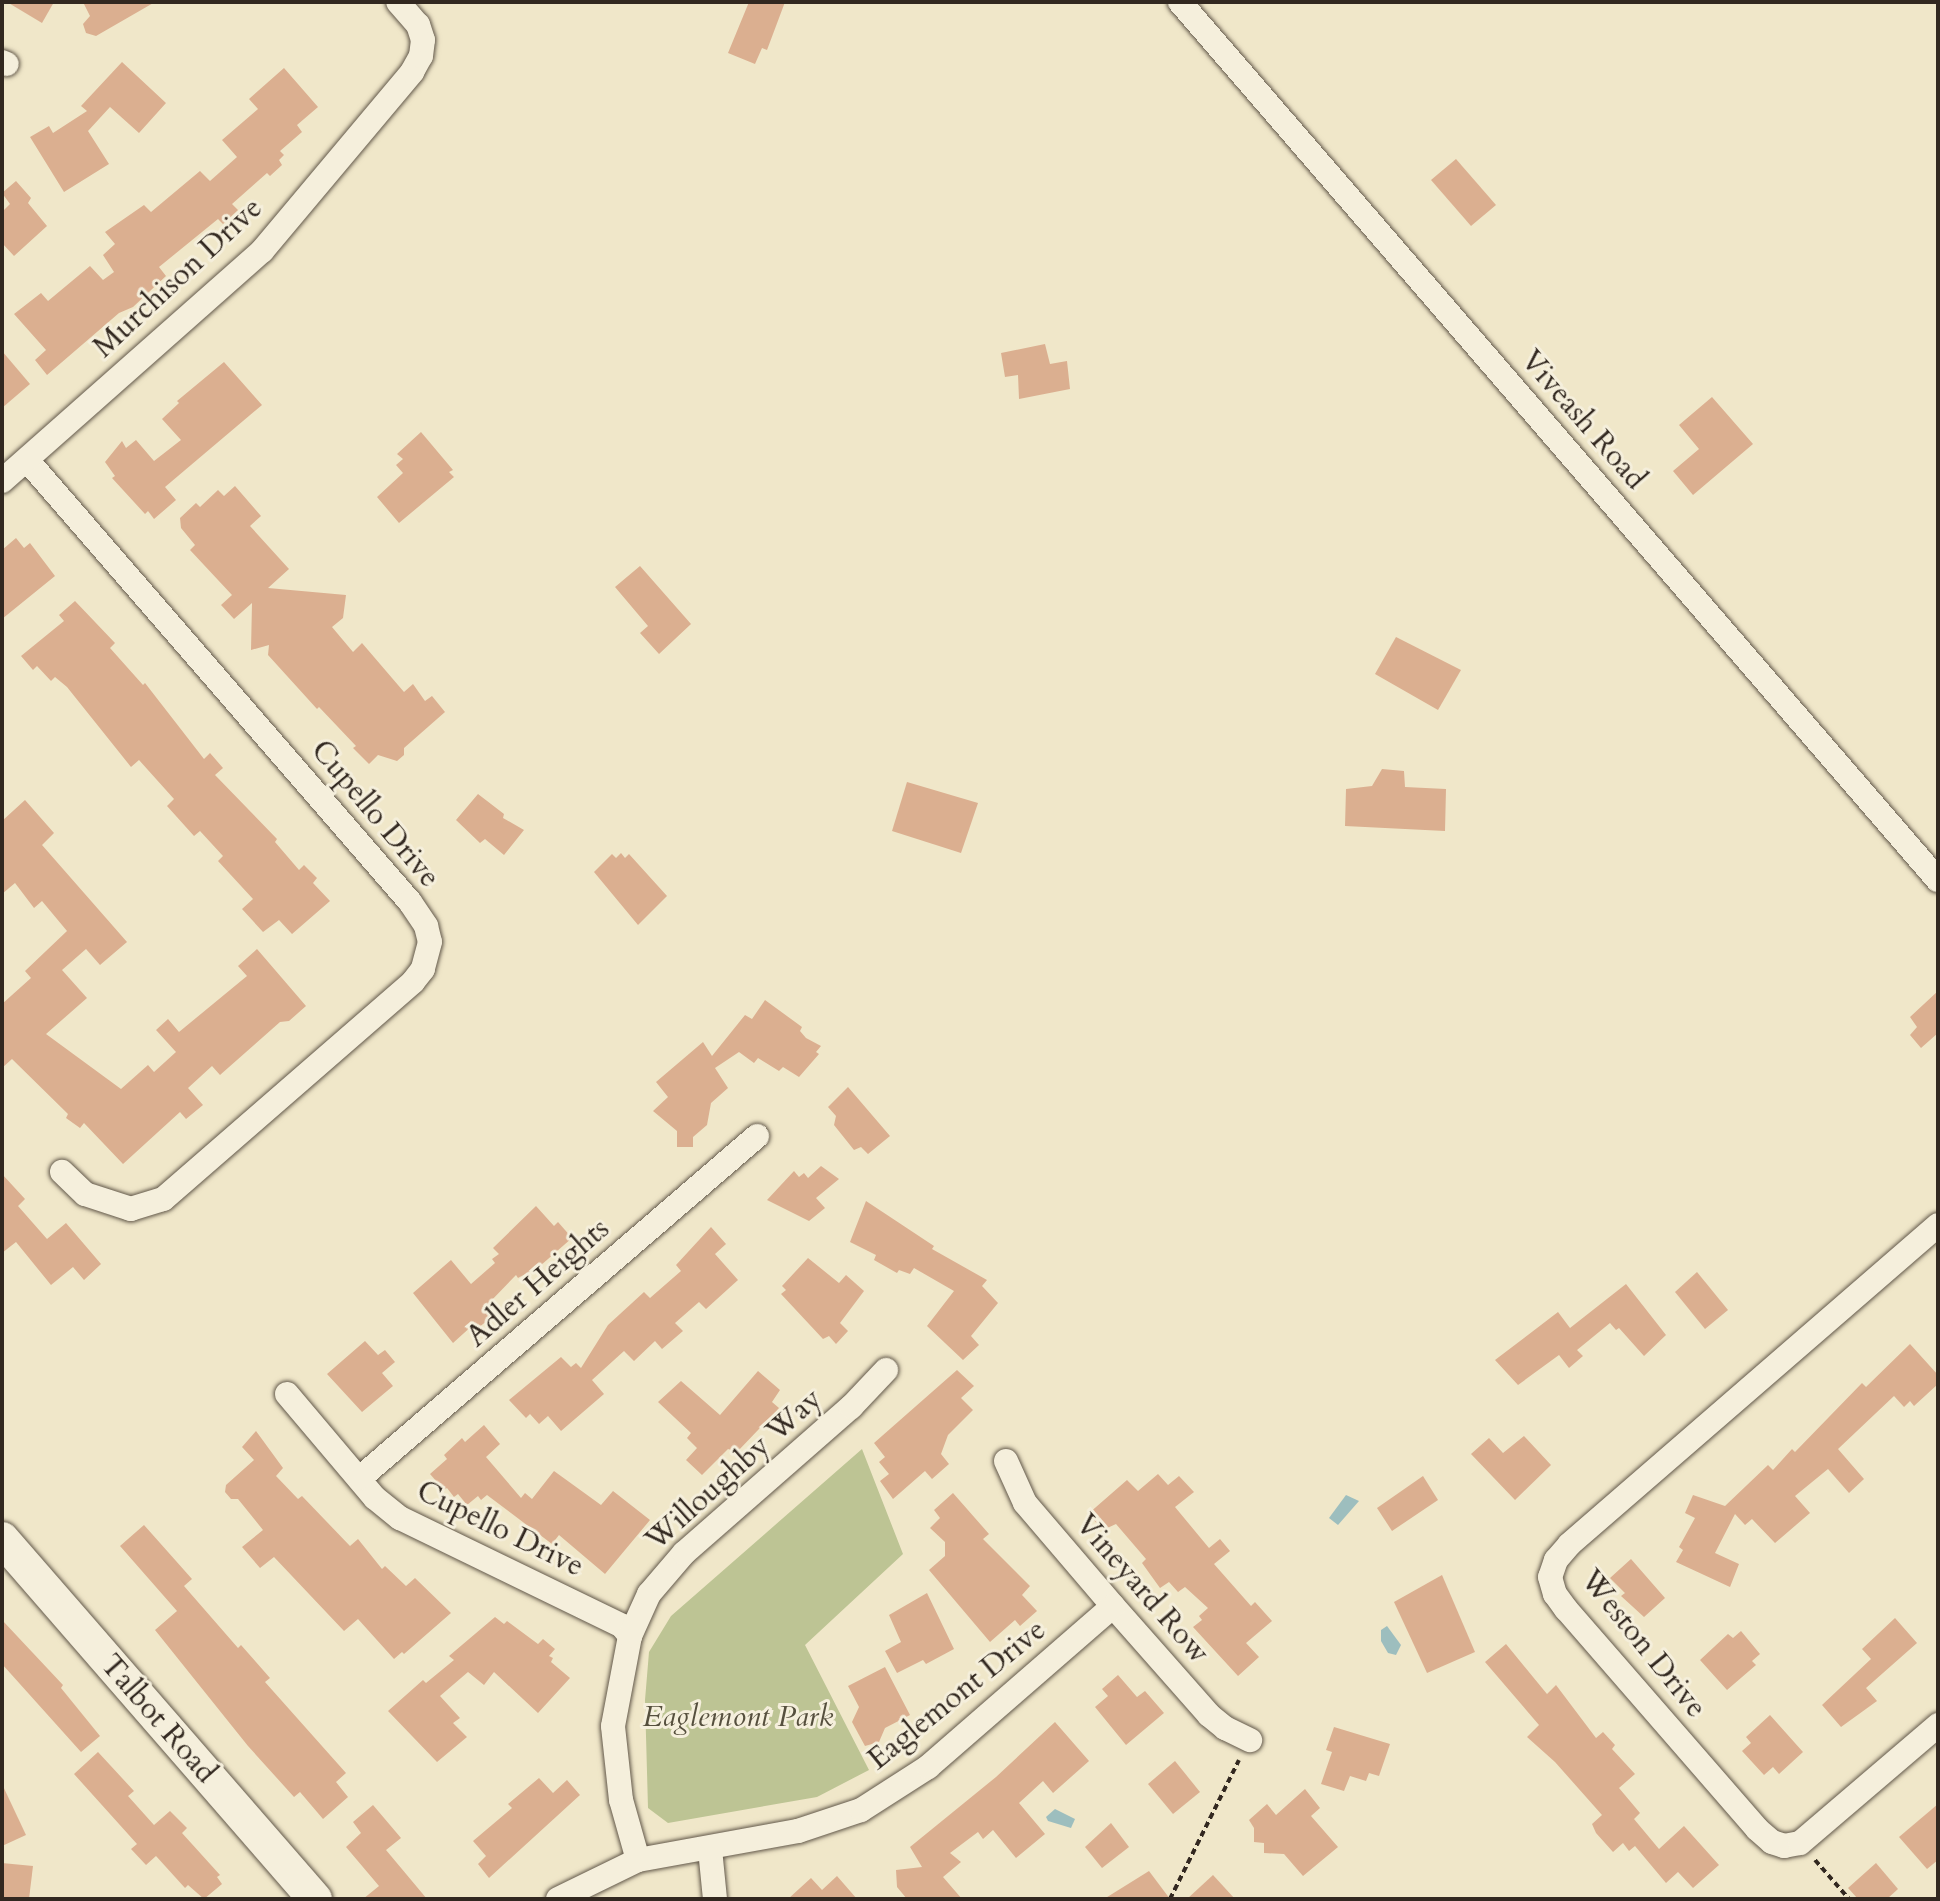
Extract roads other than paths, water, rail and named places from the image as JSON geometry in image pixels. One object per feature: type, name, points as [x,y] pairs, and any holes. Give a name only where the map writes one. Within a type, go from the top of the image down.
[{"type":"main road","name":"Talbot Road","points":[[2,1539],[315,1899]]},
{"type":"street","name":"Murchison Drive","points":[[2,481],[262,251],[412,72],[421,56],[423,40],[418,25],[398,2]]},
{"type":"street","name":"Viveash Road","points":[[1180,2],[1938,880]]},
{"type":"street","name":"Cupello Drive","points":[[27,460],[410,902],[426,926],[430,942],[423,969],[413,982],[163,1199],[131,1209],[85,1194],[62,1172]]},
{"type":"street","name":"Adler Heights","points":[[360,1478],[757,1136]]},
{"type":"street","name":"Weston Drive","points":[[1938,1225],[1569,1545],[1556,1560],[1550,1577],[1555,1594],[1566,1609],[1757,1829],[1784,1846],[1800,1843],[1938,1725]]},
{"type":"street","name":"Willoughby Way","points":[[638,1860],[621,1800],[613,1726],[630,1636],[649,1594],[684,1553],[851,1407],[886,1370]]},
{"type":"street","name":"Cupello Drive","points":[[287,1394],[375,1498],[400,1518],[622,1626],[630,1636]]},
{"type":"street","name":"Vineyard Row","points":[[1006,1461],[1025,1503],[1113,1606],[1209,1715],[1225,1728],[1250,1740]]},
{"type":"street","name":"Eaglemont Drive","points":[[558,1899],[638,1860],[710,1849],[830,1822],[894,1792],[928,1767],[1113,1606]]},
{"type":"street","points":[[710,1849],[715,1899]]},
{"type":"water","points":[[1346,1495],[1359,1501],[1338,1525],[1329,1518]]},
{"type":"water","points":[[1387,1626],[1401,1645],[1396,1655],[1388,1653],[1381,1641],[1381,1630]]},
{"type":"water","points":[[1055,1809],[1075,1819],[1071,1828],[1048,1821],[1046,1817]]},
{"type":"park label","name":"Eaglemont Park","points":[[738,1717]]}]
